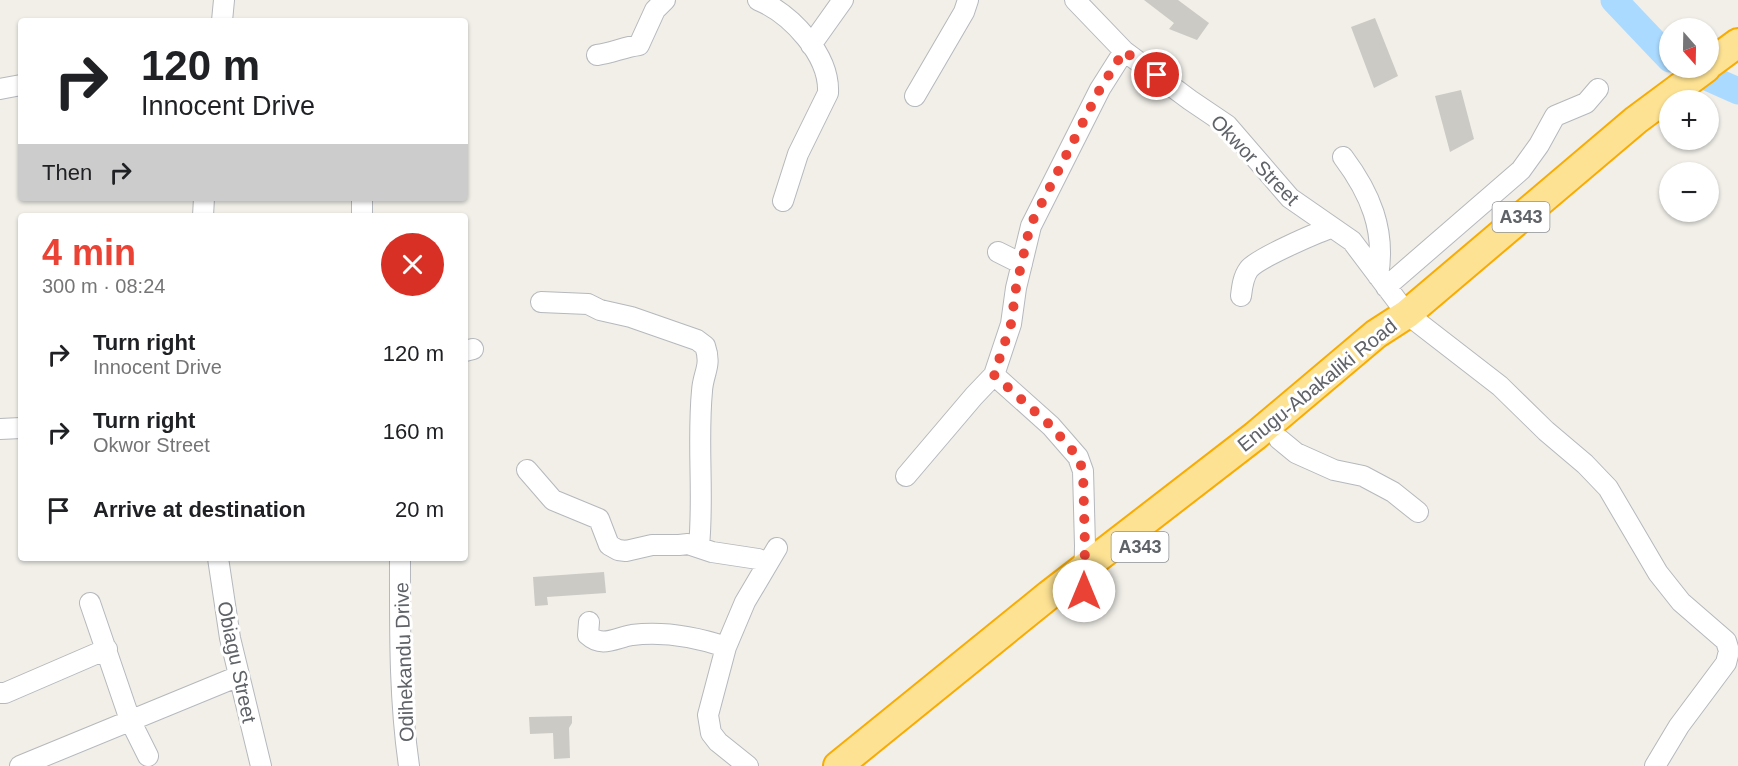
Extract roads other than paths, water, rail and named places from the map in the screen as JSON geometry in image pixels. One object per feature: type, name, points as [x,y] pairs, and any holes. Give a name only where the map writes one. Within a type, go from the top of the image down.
[{"type":"highway","name":"A343","points":[[1407,314],[1636,120],[1720,57]]},
{"type":"highway","name":"Enugu-Abakaliki Road","points":[[838,766],[1049,595],[1084,580],[1279,439],[1389,342],[1407,314]]},
{"type":"highway","name":"Enugu-Abakaliki Road","points":[[858,766],[1084,580],[1376,334],[1407,314]]},
{"type":"street","points":[[222,18],[224,0]]},
{"type":"street","points":[[597,55],[612,53],[627,46],[639,45],[655,10],[664,0]]},
{"type":"street","points":[[758,0],[769,5],[790,22],[811,45],[829,82],[828,93],[798,154],[783,201]]},
{"type":"street","points":[[811,45],[843,0]]},
{"type":"street","points":[[915,96],[964,12],[968,0]]},
{"type":"street","name":"Okwor Street","points":[[1075,0],[1124,51],[1227,125],[1290,198],[1352,242],[1407,314],[1500,386],[1546,431],[1593,472],[1608,488],[1658,573],[1681,602],[1726,640],[1729,651],[1726,663],[1679,726],[1654,766]]},
{"type":"street","points":[[906,476],[994,375],[1011,324],[1030,226],[1100,89],[1124,51]]},
{"type":"street","points":[[0,88],[18,85]]},
{"type":"street","points":[[1382,281],[1521,170],[1539,145],[1555,116],[1586,103],[1598,89]]},
{"type":"street","points":[[1343,157],[1360,180],[1374,214],[1382,249],[1382,281]]},
{"type":"street","points":[[1241,296],[1242,283],[1250,268],[1314,233],[1331,228]]},
{"type":"street","points":[[998,252],[1022,264]]},
{"type":"street","points":[[592,288],[592,298],[600,310]]},
{"type":"street","points":[[541,302],[588,304],[600,310],[631,317],[697,339],[705,346],[709,366],[702,388],[699,469],[702,504],[699,546]]},
{"type":"street","points":[[994,375],[1051,426],[1078,457],[1083,471],[1084,580]]},
{"type":"street","points":[[0,429],[18,428]]},
{"type":"street","points":[[1279,439],[1296,453],[1334,470],[1363,476],[1393,492],[1418,512]]},
{"type":"street","points":[[527,470],[553,500],[599,519],[609,545],[613,548],[626,551],[652,545],[688,543],[712,552],[758,559],[772,555],[745,602],[726,647],[708,715],[711,733],[718,742],[748,766]]},
{"type":"street","name":"Obiagu Street","points":[[218,561],[230,638],[261,766]]},
{"type":"street","name":"Odihekandu Drive","points":[[400,561],[402,718],[409,766]]},
{"type":"street","points":[[90,603],[130,720],[148,756]]},
{"type":"street","points":[[589,622],[588,635],[603,643],[635,635],[676,635],[726,647]]},
{"type":"street","points":[[0,693],[5,693],[107,649]]},
{"type":"street","points":[[20,766],[239,676]]},
{"type":"waterway","points":[[1614,0],[1659,47]]},
{"type":"waterway","points":[[1709,78],[1738,91]]}]
